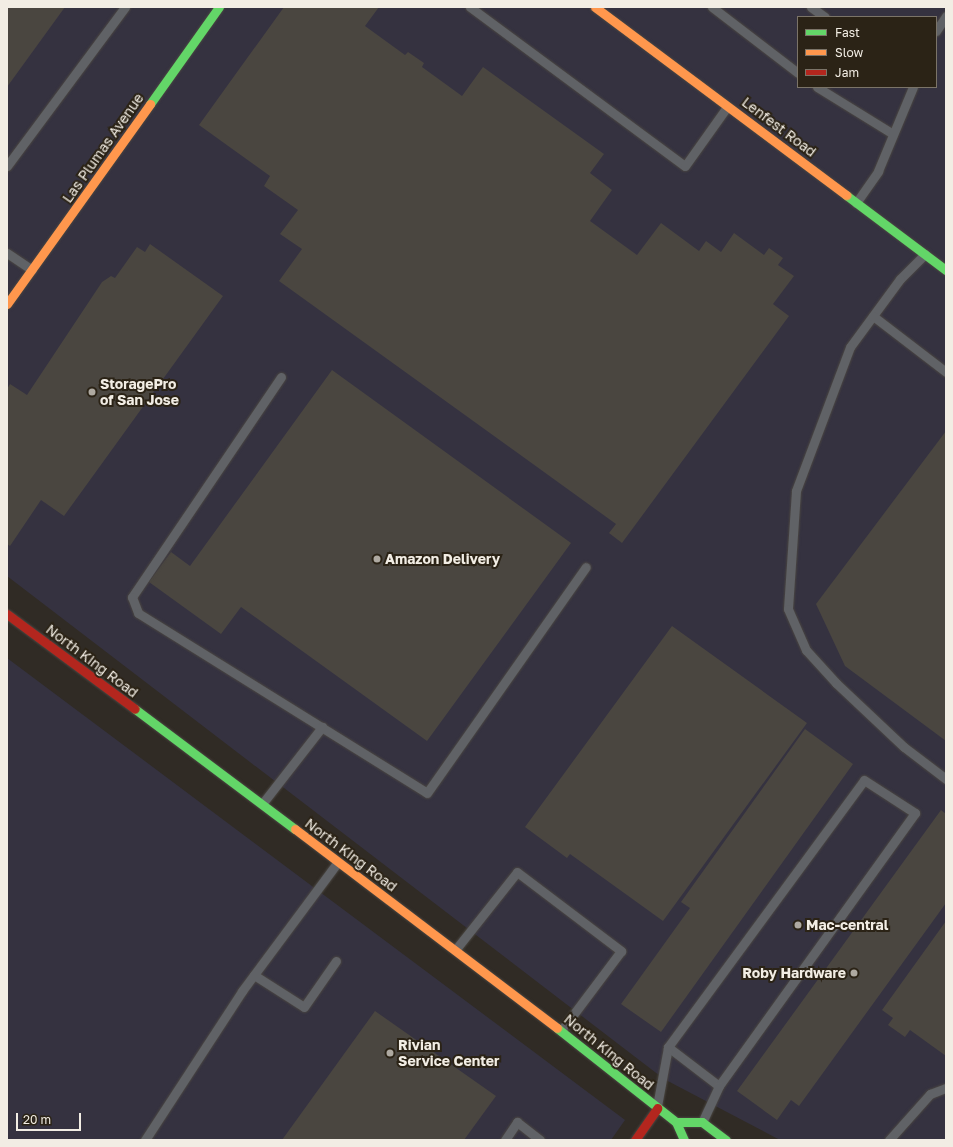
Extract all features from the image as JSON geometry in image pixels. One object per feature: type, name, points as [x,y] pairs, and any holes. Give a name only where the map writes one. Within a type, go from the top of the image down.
[{"type":"main road","name":"Las Plumas Avenue","points":[[7,304],[219,7]]},
{"type":"main road","name":"Lenfest Road","points":[[595,7],[946,270]]},
{"type":"main road","name":"North King Road","points":[[7,614],[262,804],[337,863],[456,949],[656,1108],[676,1122]]},
{"type":"main road","points":[[635,1140],[656,1108]]},
{"type":"main road","points":[[684,1140],[676,1122],[702,1122],[726,1140]]},
{"type":"lane","points":[[7,166],[125,7]]},
{"type":"lane","points":[[470,7],[684,166],[727,106]]},
{"type":"lane","points":[[712,7],[797,72]]},
{"type":"lane","points":[[811,7],[824,16]]},
{"type":"lane","points":[[937,30],[946,16]]},
{"type":"lane","points":[[819,88],[893,134]]},
{"type":"lane","points":[[856,203],[878,171],[913,88]]},
{"type":"lane","points":[[7,253],[32,270]]},
{"type":"lane","points":[[925,254],[873,316],[850,347],[796,491],[788,609],[806,650],[836,684],[904,747],[946,779]]},
{"type":"lane","points":[[873,316],[946,372]]},
{"type":"lane","points":[[281,377],[132,597],[138,613],[427,793],[586,567]]},
{"type":"lane","points":[[262,804],[322,727]]},
{"type":"lane","points":[[656,1108],[668,1047],[864,780],[915,813],[719,1086],[702,1122]]},
{"type":"lane","points":[[145,1140],[254,974],[337,863]]},
{"type":"lane","points":[[456,949],[517,872],[621,951],[561,1031]]},
{"type":"lane","points":[[254,974],[304,1007],[336,961]]},
{"type":"lane","points":[[668,1047],[719,1086]]},
{"type":"lane","points":[[889,1140],[930,1094],[946,1088]]},
{"type":"lane","points":[[505,1140],[517,1122],[540,1140]]},
{"type":"shaded area","points":[[7,7],[946,7],[946,1140],[780,1140],[664,1079],[7,576]]},
{"type":"shaded area","points":[[7,658],[625,1120],[611,1140],[7,1140]]},
{"type":"building","points":[[7,7],[65,7],[7,87]]},
{"type":"building","points":[[284,7],[379,7],[365,26],[405,55],[408,52],[424,63],[422,67],[462,96],[483,67],[604,154],[590,173],[612,190],[590,221],[637,255],[661,223],[699,251],[706,241],[721,252],[734,233],[764,255],[769,248],[783,258],[778,265],[794,276],[773,304],[789,316],[622,543],[609,533],[616,524],[279,281],[302,249],[280,234],[298,210],[264,186],[270,176],[199,125]]},
{"type":"building","name":"StoragePro of San Jose","points":[[150,244],[223,296],[64,516],[41,500],[10,546],[7,544],[7,389],[10,384],[27,395],[102,282],[111,276],[115,278],[137,247],[145,252]]},
{"type":"building","name":"Amazon Delivery","points":[[332,370],[571,543],[427,741],[241,607],[221,634],[149,582],[171,552],[190,566]]},
{"type":"building","points":[[946,431],[946,741],[845,666],[816,604]]},
{"type":"building","points":[[672,626],[807,723],[663,921],[570,854],[567,858],[525,827]]},
{"type":"building","points":[[805,729],[853,764],[661,1032],[621,1004],[690,908],[681,902]]},
{"type":"building","points":[[941,810],[946,814],[946,903],[799,1106],[791,1100],[777,1120],[737,1091]]},
{"type":"building","points":[[946,921],[946,1056],[910,1030],[905,1037],[888,1025],[893,1018],[882,1010]]},
{"type":"building","name":"Rivian Service Center","points":[[375,1011],[496,1096],[464,1140],[282,1140]]},
{"type":"traffic: fast","points":[[150,104],[219,7]]},
{"type":"traffic: fast","points":[[846,195],[946,270]]},
{"type":"traffic: fast","points":[[135,709],[295,829]]},
{"type":"traffic: fast","points":[[557,1028],[676,1122],[684,1140]]},
{"type":"traffic: fast","points":[[676,1122],[702,1122],[726,1140]]},
{"type":"traffic: slow","points":[[595,7],[846,195]]},
{"type":"traffic: slow","points":[[7,304],[150,104]]},
{"type":"traffic: slow","points":[[295,829],[557,1028]]},
{"type":"traffic: jam","points":[[7,614],[135,709]]},
{"type":"traffic: jam","points":[[635,1140],[657,1108]]},
{"type":"place","name":"StoragePro of San Jose","points":[[92,392]]},
{"type":"place","name":"Amazon Delivery","points":[[377,559]]},
{"type":"place","name":"Mac-central","points":[[798,925]]},
{"type":"place","name":"Roby Hardware","points":[[854,973]]},
{"type":"place","name":"Rivian Service Center","points":[[390,1053]]}]
